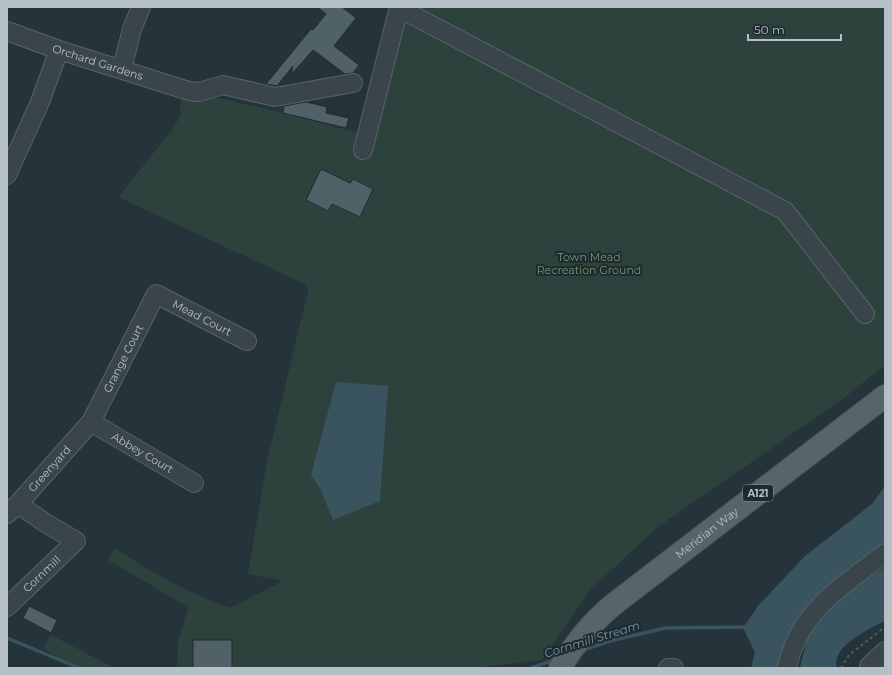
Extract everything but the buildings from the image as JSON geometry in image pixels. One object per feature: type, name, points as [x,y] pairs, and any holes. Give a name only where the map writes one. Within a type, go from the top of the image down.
[{"type":"main road","name":"Meridian Way","points":[[560,668],[573,646],[592,624],[630,590],[885,396]]},
{"type":"street","points":[[122,69],[132,29],[141,7]]},
{"type":"street","points":[[363,150],[399,7],[785,211],[865,314]]},
{"type":"street","name":"Orchard Gardens","points":[[7,31],[59,50],[189,91],[199,92],[223,85],[275,97],[354,83]]},
{"type":"street","points":[[7,175],[40,102],[59,50]]},
{"type":"street","name":"Mead Court","points":[[156,294],[247,341]]},
{"type":"street","name":"Grange Court","points":[[91,422],[156,294]]},
{"type":"street","name":"Abbey Court","points":[[91,422],[194,483]]},
{"type":"street","name":"Greenyard","points":[[13,509],[91,422]]},
{"type":"street","name":"Cornmill","points":[[7,607],[76,541],[44,522],[13,509]]},
{"type":"street","points":[[787,668],[794,645],[803,626],[813,612],[828,598],[885,553]]},
{"type":"street","points":[[869,666],[885,651]]},
{"type":"street","points":[[668,668],[674,668]]},
{"type":"path","points":[[841,668],[849,655],[885,627]]},
{"type":"green space","name":"Town Mead Recreation Ground","points":[[399,7],[885,7],[885,365],[840,401],[659,526],[591,589],[542,660],[471,668],[177,668],[178,642],[188,607],[108,560],[115,548],[142,566],[171,582],[230,608],[283,581],[248,574],[267,461],[308,291],[307,285],[118,197],[172,130],[181,115],[180,104],[183,96],[206,95],[283,113],[366,135]]},
{"type":"green space","points":[[51,635],[116,668],[75,668],[43,648]]},
{"type":"water","points":[[336,382],[388,386],[380,501],[333,520],[321,490],[311,475]]},
{"type":"water","points":[[885,486],[885,544],[851,569],[819,596],[794,628],[785,647],[779,668],[751,668],[755,652],[743,628],[758,606],[805,556],[872,504]]},
{"type":"water","points":[[885,567],[885,621],[861,633],[845,646],[839,653],[836,660],[837,668],[800,668],[809,630],[851,588]]},
{"type":"waterway","name":"Cornmill Stream","points":[[583,650],[610,641],[665,628],[748,627]]},
{"type":"waterway","name":"Cornmill Stream","points":[[7,638],[79,668]]},
{"type":"waterway","name":"Cornmill Stream","points":[[531,668],[554,660]]}]
